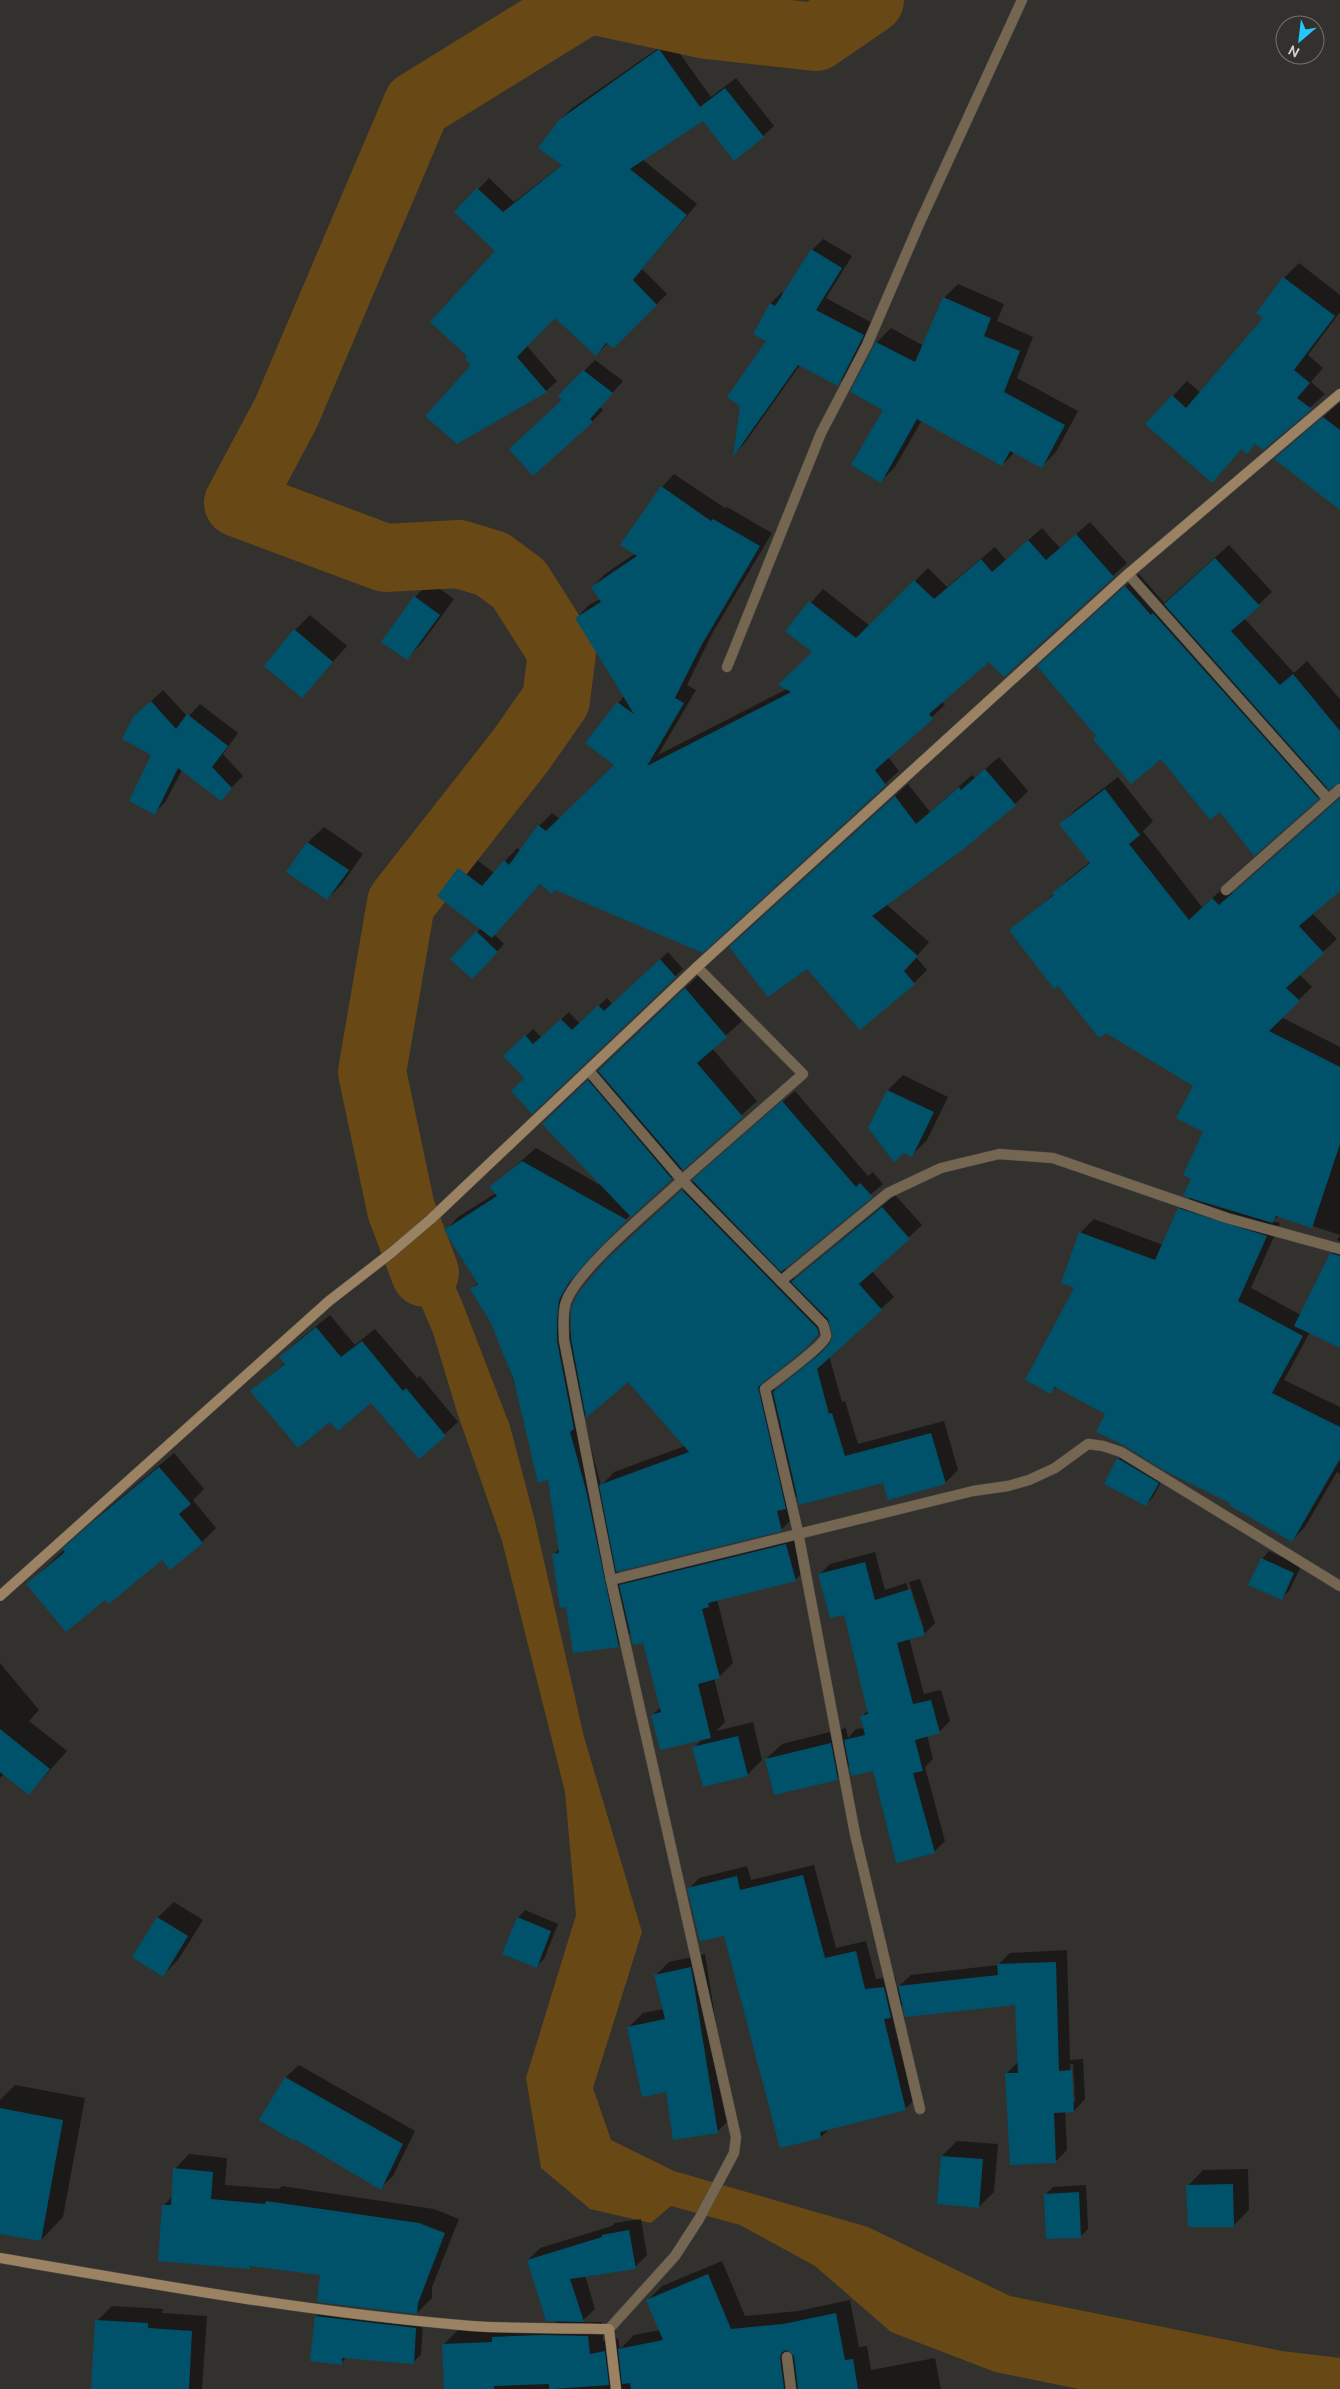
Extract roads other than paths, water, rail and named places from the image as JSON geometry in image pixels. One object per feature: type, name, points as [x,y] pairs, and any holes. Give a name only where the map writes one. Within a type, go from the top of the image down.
[{"type":"street","points":[[727,667],[821,433],[866,345],[924,213],[1022,0]]},
{"type":"street","points":[[0,1596],[329,1301],[431,1219],[697,967],[1128,574],[1340,394]]},
{"type":"street","points":[[1128,574],[1328,798]]},
{"type":"street","points":[[1226,890],[1340,789]]},
{"type":"street","points":[[616,2389],[609,2330],[675,2256],[699,2219],[734,2152],[736,2137],[611,1580],[564,1340],[563,1316],[566,1301],[579,1280],[602,1255],[682,1180],[804,1074],[697,967]]},
{"type":"street","points":[[589,1071],[682,1180],[823,1324],[825,1330],[826,1336],[820,1346],[765,1389],[798,1532],[855,1834],[920,2109]]},
{"type":"street","points":[[781,1281],[888,1193],[941,1168],[999,1154],[1053,1158],[1227,1218],[1340,1249]]},
{"type":"street","points":[[611,1580],[798,1532],[973,1491],[1008,1486],[1055,1468],[1088,1444],[1121,1452],[1340,1586]]},
{"type":"street","points":[[0,2258],[222,2296],[360,2314],[473,2326],[609,2330]]},
{"type":"street","points":[[787,2356],[791,2389]]},
{"type":"waterway","points":[[425,1273],[401,1209],[372,1072],[401,903],[521,750],[556,700],[562,652],[519,584],[492,564],[459,554],[385,558],[238,503],[286,413],[417,105],[587,0]]},
{"type":"waterway","points":[[591,0],[707,25],[816,37],[870,0]]}]
